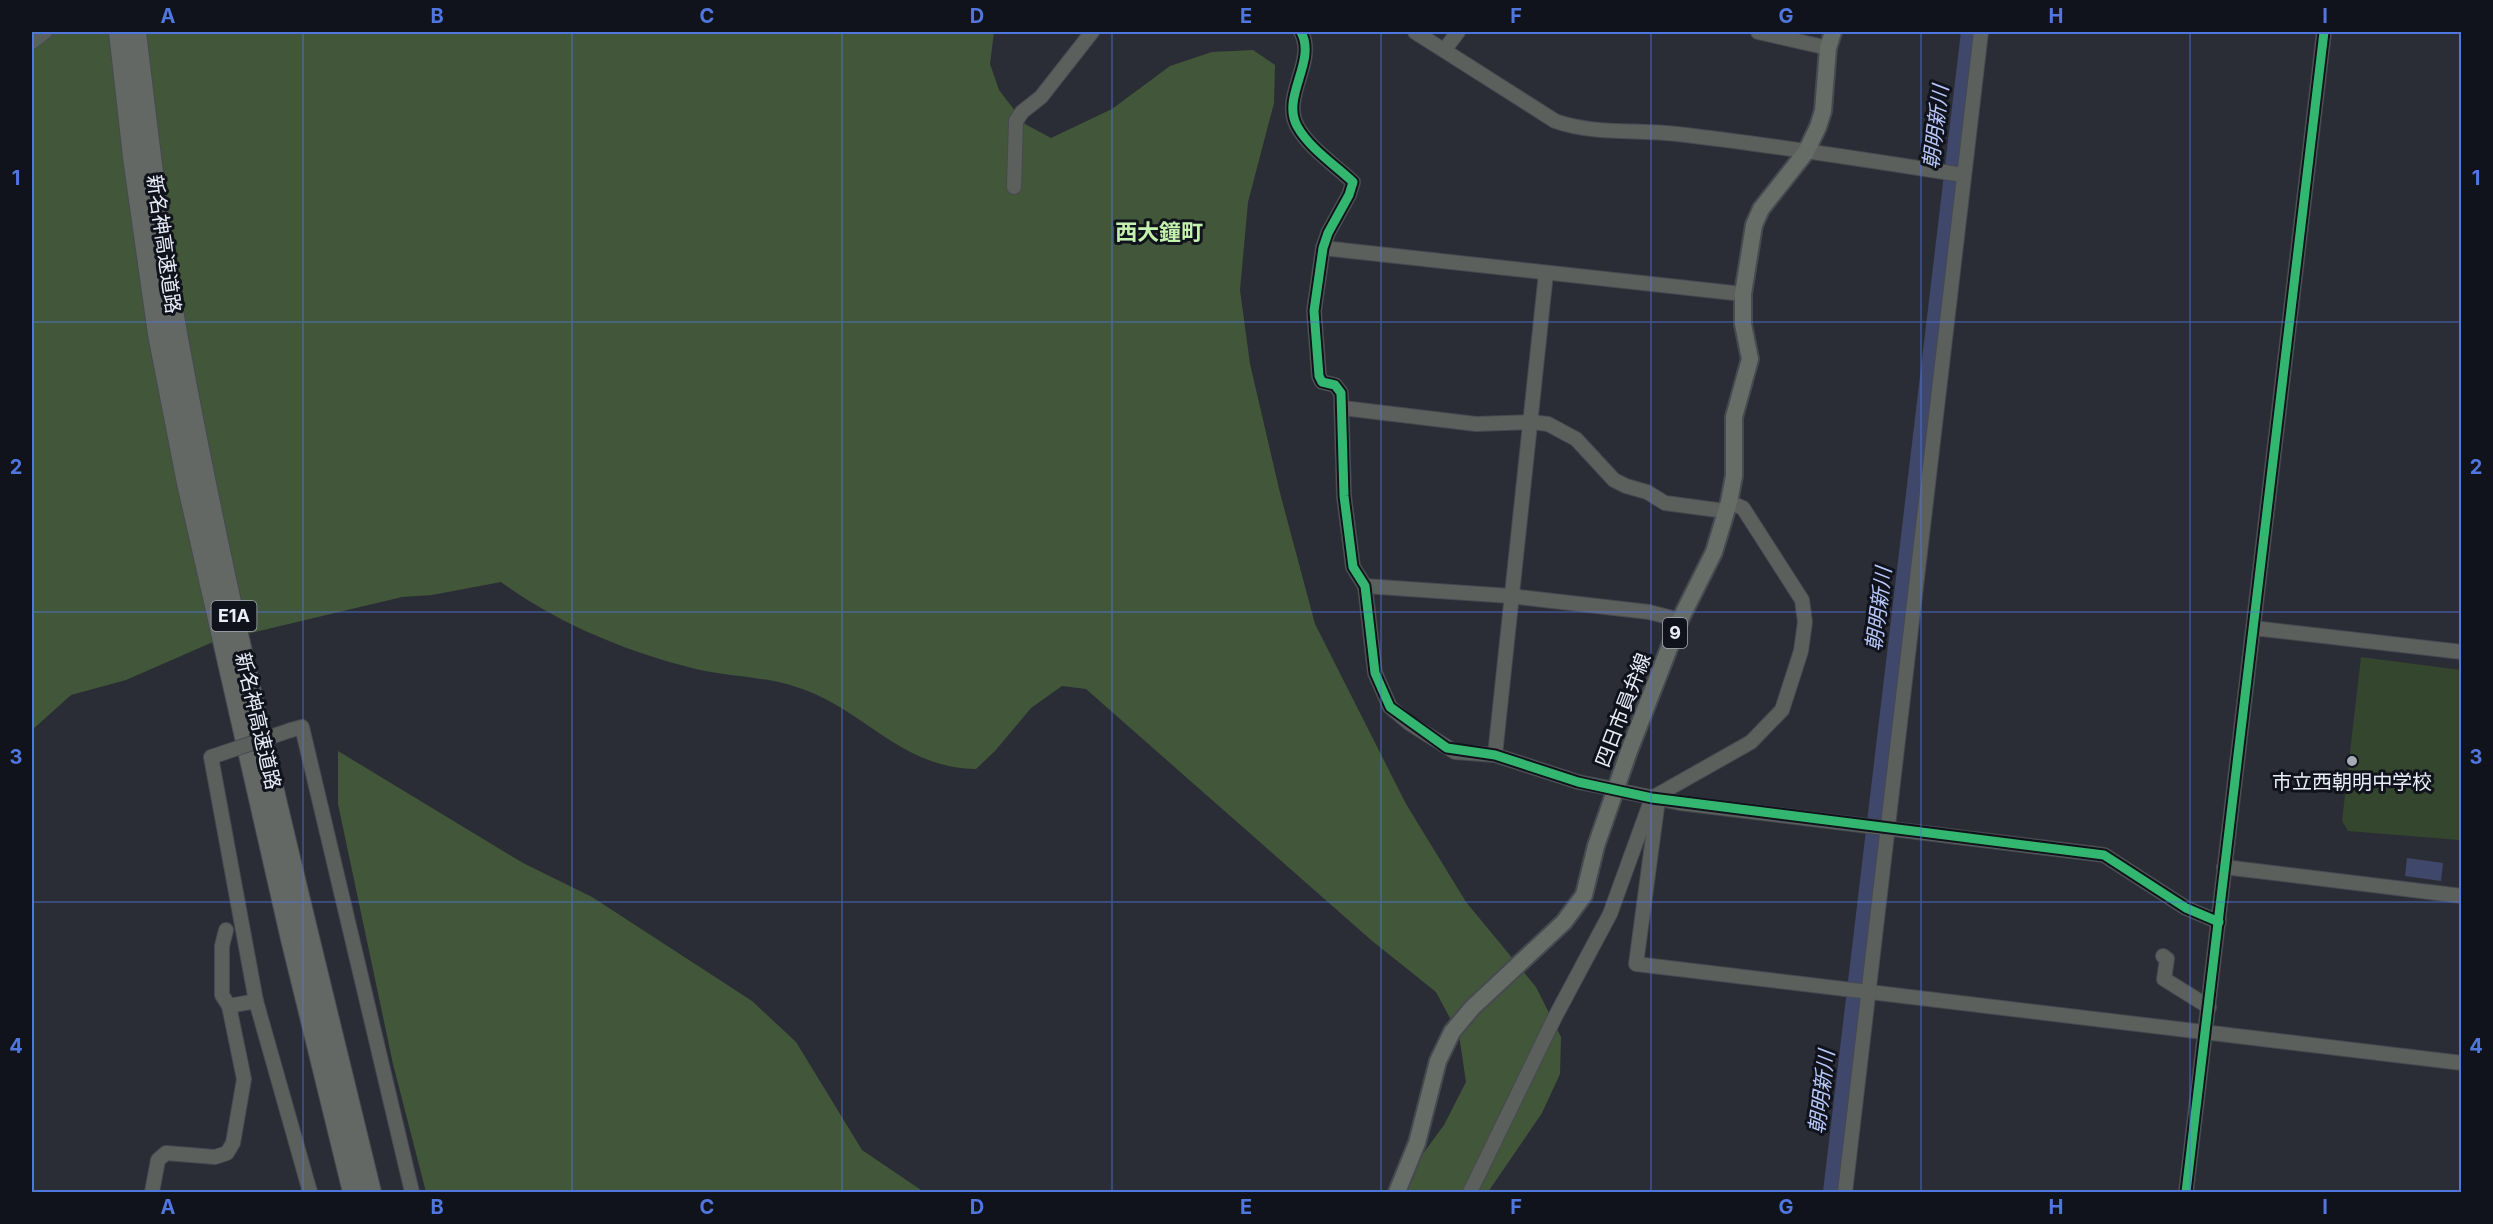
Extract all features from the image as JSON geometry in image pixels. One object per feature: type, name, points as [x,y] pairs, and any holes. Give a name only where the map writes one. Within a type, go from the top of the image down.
[{"type":"highway","name":"新名神高速道路","points":[[119,32],[133,157],[158,334],[187,483],[291,939],[353,1192]]},
{"type":"highway","name":"新名神高速道路","points":[[136,32],[177,330],[205,478],[245,668],[371,1192]]},
{"type":"main road","name":"四日市員弁線","points":[[1397,1192],[1417,1143],[1438,1061],[1452,1032],[1472,1008],[1564,922],[1584,895],[1596,846],[1629,751],[1680,620],[1714,552],[1734,476],[1734,417],[1750,359],[1743,324],[1743,294],[1754,225],[1761,209],[1806,152],[1818,127],[1823,111],[1828,48],[1833,32]]},
{"type":"street","points":[[32,42],[45,32]]},
{"type":"street","points":[[1014,187],[1016,121],[1022,112],[1041,97],[1092,32]]},
{"type":"street","points":[[1301,32],[1305,47],[1292,107],[1296,124],[1304,137],[1353,182],[1323,248],[1314,311],[1319,376],[1322,382],[1335,385],[1341,393],[1344,496],[1353,567],[1365,586],[1375,673],[1390,707],[1447,748],[1495,755],[1578,782],[1652,798],[2104,855],[2186,908],[2219,922]]},
{"type":"street","points":[[1416,32],[1555,121],[1575,128],[1661,132],[1793,148],[1806,152],[1957,174]]},
{"type":"street","points":[[1445,49],[1458,32]]},
{"type":"street","points":[[1758,32],[1828,48]]},
{"type":"street","points":[[1845,1192],[1860,990],[1879,827],[1947,338],[1957,174],[1982,32]]},
{"type":"street","points":[[2186,1192],[2324,32]]},
{"type":"street","points":[[1323,248],[1743,294]]},
{"type":"street","points":[[1495,755],[1510,596],[1546,273]]},
{"type":"street","points":[[1343,408],[1476,424],[1531,422],[1548,424],[1576,439],[1614,480],[1647,492],[1665,503],[1743,508],[1802,600],[1805,622],[1801,651],[1782,710],[1751,742],[1652,798],[1610,914],[1555,1017],[1470,1192]]},
{"type":"street","points":[[1365,586],[1510,596],[1649,612],[1680,620]]},
{"type":"street","points":[[2253,627],[2462,652]]},
{"type":"street","points":[[310,1192],[256,1001],[211,757],[302,727],[411,1192]]},
{"type":"street","points":[[1612,789],[1629,751]]},
{"type":"street","points":[[1652,798],[1657,807],[1636,964],[2462,1063]]},
{"type":"street","points":[[2224,867],[2462,896]]},
{"type":"street","points":[[152,1192],[158,1160],[166,1153],[215,1157],[227,1153],[233,1143],[244,1079],[229,1006],[222,995],[222,946],[226,930]]},
{"type":"street","points":[[2163,957],[2167,958],[2164,980],[2209,1007]]},
{"type":"street","points":[[229,1006],[256,1001]]},
{"type":"green space","points":[[32,32],[994,32],[990,64],[999,90],[1025,124],[1051,138],[1112,109],[1170,66],[1212,52],[1253,50],[1275,65],[1274,103],[1248,202],[1240,290],[1250,364],[1280,493],[1315,624],[1406,804],[1466,902],[1536,987],[1561,1037],[1560,1074],[1542,1113],[1488,1192],[1395,1192],[1444,1125],[1466,1082],[1459,1035],[1436,992],[1371,940],[1086,689],[1062,686],[1031,708],[995,751],[976,769],[952,767],[910,752],[837,705],[817,695],[786,684],[696,669],[619,645],[570,624],[501,582],[432,595],[402,597],[213,642],[126,680],[71,695],[32,730]]},
{"type":"green space","points":[[2361,657],[2461,670],[2462,813],[2459,840],[2348,831],[2342,821]]},
{"type":"green space","points":[[338,751],[523,863],[592,897],[752,1001],[796,1042],[862,1150],[924,1192],[426,1192],[393,1064],[338,804]]},
{"type":"water","points":[[2407,858],[2443,863],[2441,881],[2405,876]]},
{"type":"waterway","name":"朝明新川","points":[[1832,1192],[1970,32]]},
{"type":"cycle path","points":[[1301,32],[1305,43],[1305,55],[1295,91],[1293,115],[1302,134],[1315,149],[1353,182],[1323,248],[1314,311],[1319,376],[1322,382],[1335,385],[1341,393],[1344,496],[1353,567],[1365,586],[1375,673],[1390,707],[1447,748],[1495,755],[1578,782],[1652,798],[2104,855],[2186,908],[2219,922]]},
{"type":"cycle path","points":[[2186,1192],[2324,32]]},
{"type":"place","name":"市立西朝明中学校","points":[[2352,761]]},
{"type":"district","name":"西大鐘町","points":[[1159,232]]}]
